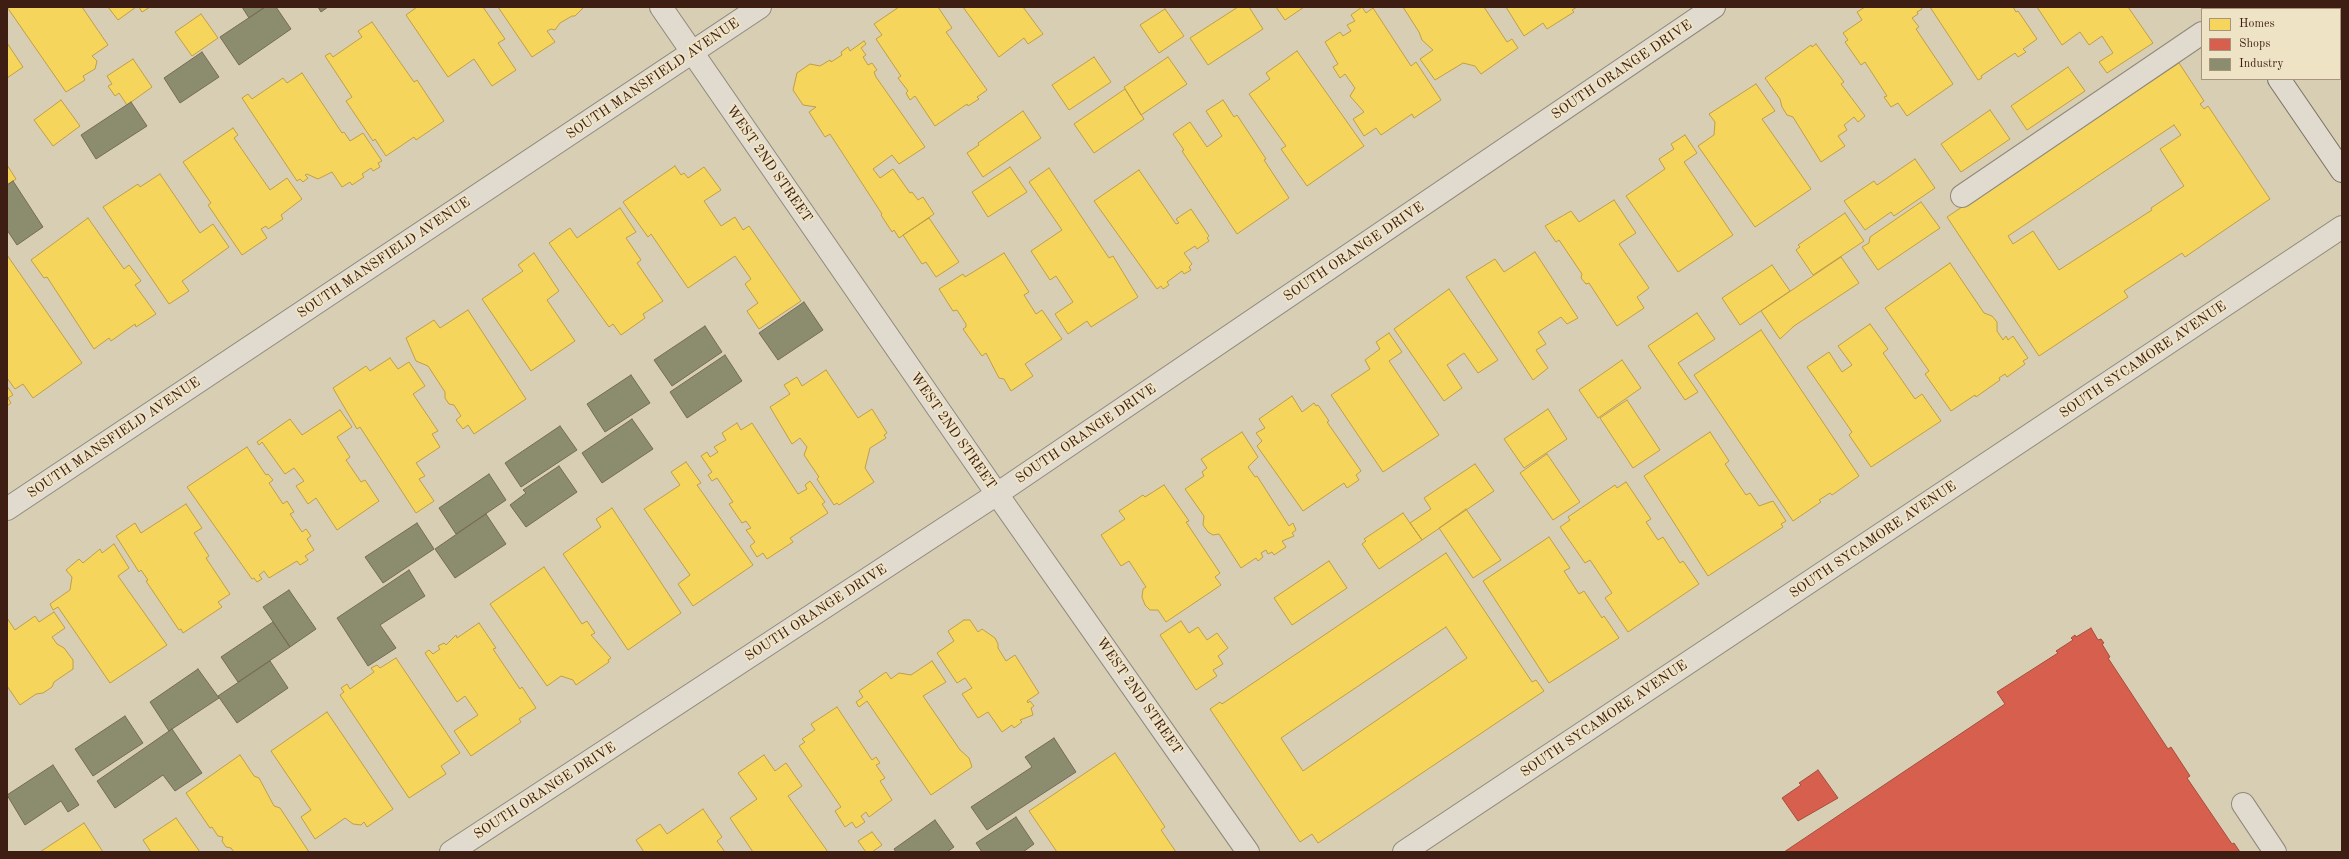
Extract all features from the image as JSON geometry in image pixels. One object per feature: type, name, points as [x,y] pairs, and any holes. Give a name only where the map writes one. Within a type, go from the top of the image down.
[{"type":"street","name":"WEST 2ND STREET","points":[[661,7],[997,494],[1248,852]]},
{"type":"street","name":"SOUTH MANSFIELD AVENUE","points":[[7,509],[760,7]]},
{"type":"street","name":"SOUTH ORANGE DRIVE","points":[[451,852],[997,494],[1714,7]]},
{"type":"street","points":[[1962,196],[2201,34]]},
{"type":"street","points":[[2280,80],[2342,171]]},
{"type":"street","name":"SOUTH SYCAMORE AVENUE","points":[[1404,852],[2342,227]]},
{"type":"street","points":[[2243,804],[2275,852]]},
{"type":"building: Homes","points":[[7,7],[82,7],[108,45],[92,56],[97,61],[95,69],[83,76],[85,80],[66,92]]},
{"type":"building: Homes","points":[[108,7],[136,7],[118,20]]},
{"type":"building: Homes","points":[[139,7],[150,7],[142,12]]},
{"type":"building: Homes","points":[[417,7],[483,7],[505,39],[498,43],[516,70],[492,86],[474,59],[448,77],[406,15]]},
{"type":"building: Homes","points":[[498,7],[584,7],[575,16],[572,16],[560,23],[555,30],[551,29],[547,31],[555,42],[532,57]]},
{"type":"building: Homes","points":[[899,7],[938,7],[952,28],[946,32],[987,90],[977,97],[979,99],[968,106],[967,104],[935,126],[915,96],[910,100],[906,93],[908,91],[898,78],[901,76],[876,39],[882,35],[874,24]]},
{"type":"building: Homes","points":[[963,7],[1023,7],[1043,34],[1028,44],[1024,38],[999,57]]},
{"type":"building: Homes","points":[[1238,7],[1249,7],[1263,29],[1208,65],[1190,38]]},
{"type":"building: Homes","points":[[1276,7],[1304,7],[1285,20]]},
{"type":"building: Homes","points":[[1362,7],[1366,13],[1373,8],[1411,66],[1416,62],[1441,100],[1414,118],[1412,114],[1381,135],[1376,128],[1364,136],[1353,119],[1364,112],[1350,96],[1355,88],[1345,74],[1340,78],[1333,67],[1338,64],[1325,42],[1340,32],[1343,36],[1351,31],[1347,25],[1355,21],[1351,15]]},
{"type":"building: Homes","points":[[1403,7],[1484,7],[1507,42],[1512,39],[1518,48],[1481,74],[1475,66],[1463,63],[1435,80],[1420,59],[1433,50],[1422,40],[1419,32]]},
{"type":"building: Homes","points":[[1506,7],[1577,7],[1572,10],[1574,12],[1547,29],[1543,23],[1524,36]]},
{"type":"building: Homes","points":[[1865,7],[1921,7],[1922,9],[1917,12],[1918,14],[1912,18],[1919,27],[1916,29],[1953,84],[1907,116],[1898,103],[1891,107],[1884,97],[1887,96],[1865,62],[1861,65],[1845,42],[1848,40],[1843,33],[1862,20],[1857,12]]},
{"type":"building: Homes","points":[[1930,7],[2013,7],[2016,12],[2018,11],[2037,39],[2023,49],[2026,52],[2018,57],[2015,53],[1981,76],[1982,78],[1978,80]]},
{"type":"building: Homes","points":[[2037,7],[2128,7],[2153,43],[2107,73],[2099,62],[2113,53],[2102,36],[2089,45],[2080,32],[2062,45]]},
{"type":"building: Homes","points":[[2342,8],[2342,46],[2341,44]]},
{"type":"building: Homes","points":[[1165,9],[1184,36],[1159,53],[1140,25]]},
{"type":"building: Homes","points":[[201,14],[218,38],[192,56],[175,32]]},
{"type":"building: Homes","points":[[372,22],[414,82],[417,80],[444,121],[416,140],[414,137],[386,156],[375,139],[373,141],[346,101],[352,97],[325,56],[330,53],[333,57],[362,37],[358,31]]},
{"type":"building: Homes","points":[[864,41],[866,44],[861,48],[866,55],[863,57],[868,65],[872,63],[877,70],[874,72],[876,77],[925,147],[899,164],[892,155],[873,169],[880,178],[893,169],[910,193],[912,192],[918,200],[923,197],[934,214],[899,238],[894,230],[892,232],[830,134],[825,137],[809,112],[816,107],[803,105],[793,90],[797,73],[810,64],[820,66],[830,60],[831,62],[842,55],[841,52],[848,47],[850,51]]},
{"type":"building: Homes","points":[[7,43],[23,67],[7,78]]},
{"type":"building: Homes","points":[[1816,44],[1844,82],[1841,84],[1865,116],[1858,122],[1854,117],[1844,125],[1847,130],[1838,136],[1845,146],[1821,162],[1793,117],[1787,115],[1782,107],[1780,99],[1765,78],[1811,45],[1812,47]]},
{"type":"building: Homes","points":[[1297,51],[1364,146],[1307,186],[1281,149],[1286,146],[1249,94],[1270,79],[1266,73]]},
{"type":"building: Homes","points":[[1094,57],[1111,82],[1069,110],[1052,85]]},
{"type":"building: Homes","points":[[1168,57],[1187,84],[1141,115],[1124,87]]},
{"type":"building: Homes","points":[[133,59],[152,87],[127,105],[119,93],[115,96],[108,86],[112,84],[107,76]]},
{"type":"building: Homes","points":[[2179,63],[2204,101],[2200,104],[2204,109],[2208,106],[2270,199],[2185,257],[2182,253],[2124,291],[2128,297],[2039,356],[1947,217]],"holes":[[[2174,125],[2181,135],[2160,149],[2184,186],[2151,208],[2152,210],[2059,270],[2033,231],[2013,244],[2008,236]]]},
{"type":"building: Homes","points":[[2068,67],[2085,91],[2027,130],[2011,106]]},
{"type":"building: Homes","points":[[302,73],[342,133],[344,132],[350,141],[363,133],[382,161],[378,163],[380,167],[373,171],[371,168],[362,174],[364,177],[352,185],[350,182],[342,187],[332,172],[318,179],[307,174],[305,175],[308,178],[303,182],[300,179],[297,181],[242,98],[248,94],[252,99],[283,78],[287,83]]},
{"type":"building: Homes","points":[[1756,84],[1775,111],[1762,119],[1811,189],[1755,227],[1698,146],[1714,135],[1715,122],[1709,114]]},
{"type":"building: Homes","points":[[1125,89],[1144,119],[1094,153],[1074,124]]},
{"type":"building: Homes","points":[[61,100],[80,126],[53,146],[34,120]]},
{"type":"building: Homes","points":[[1223,100],[1234,117],[1237,115],[1266,159],[1264,160],[1289,198],[1237,234],[1182,151],[1184,150],[1173,134],[1190,122],[1207,147],[1222,136],[1206,111]]},
{"type":"building: Homes","points":[[1990,110],[2010,139],[1961,172],[1941,144]]},
{"type":"building: Homes","points":[[1023,111],[1041,138],[983,177],[967,153],[979,145],[978,143]]},
{"type":"building: Homes","points":[[233,128],[238,135],[234,138],[270,190],[287,178],[302,199],[281,215],[283,219],[268,229],[266,226],[261,229],[267,238],[242,255],[208,205],[211,203],[183,162]]},
{"type":"building: Homes","points":[[1685,135],[1697,153],[1684,162],[1733,235],[1678,272],[1626,196],[1665,169],[1659,159],[1674,149],[1671,144]]},
{"type":"building: Homes","points":[[1915,159],[1935,188],[1894,216],[1891,212],[1865,230],[1844,201],[1874,181],[1877,185]]},
{"type":"building: Homes","points":[[7,165],[16,179],[7,185]]},
{"type":"building: Homes","points":[[675,166],[681,175],[684,173],[688,178],[704,167],[721,190],[704,201],[721,226],[735,217],[743,230],[749,226],[801,301],[759,329],[747,311],[758,303],[745,284],[751,279],[735,256],[688,288],[651,234],[648,237],[623,202]]},
{"type":"building: Homes","points":[[1010,167],[1027,192],[988,217],[972,192]]},
{"type":"building: Homes","points":[[1049,168],[1109,258],[1113,256],[1138,297],[1091,327],[1087,321],[1068,334],[1055,314],[1073,302],[1056,276],[1050,280],[1031,251],[1062,230],[1029,182]]},
{"type":"building: Homes","points":[[1139,170],[1176,224],[1179,223],[1176,219],[1191,209],[1209,236],[1207,238],[1209,241],[1197,249],[1195,246],[1184,253],[1192,264],[1189,267],[1191,270],[1184,274],[1182,271],[1167,282],[1169,285],[1163,289],[1161,286],[1157,289],[1094,201]]},
{"type":"building: Homes","points":[[160,174],[200,233],[213,224],[229,247],[182,281],[189,291],[169,304],[103,207],[138,184],[140,187]]},
{"type":"building: Homes","points":[[1614,200],[1636,233],[1619,244],[1649,288],[1637,297],[1644,308],[1617,326],[1589,283],[1586,284],[1581,278],[1582,274],[1559,240],[1556,242],[1545,226],[1571,211],[1579,222]]},
{"type":"building: Homes","points":[[1921,202],[1940,228],[1878,270],[1862,247],[1869,243],[1870,237]]},
{"type":"building: Homes","points":[[620,208],[636,232],[626,238],[641,260],[637,263],[663,301],[643,314],[645,318],[621,335],[613,324],[609,327],[549,243],[570,228],[577,238]]},
{"type":"building: Homes","points":[[1845,213],[1864,241],[1813,275],[1796,250],[1800,247],[1798,245]]},
{"type":"building: Homes","points":[[88,218],[124,269],[129,265],[141,281],[135,285],[156,314],[136,327],[135,324],[111,341],[109,338],[94,349],[47,277],[44,278],[31,260]]},
{"type":"building: Homes","points":[[929,218],[959,262],[936,277],[926,262],[922,264],[903,235]]},
{"type":"building: Homes","points":[[1535,252],[1578,318],[1567,324],[1561,317],[1538,332],[1546,344],[1536,350],[1548,368],[1533,380],[1466,277],[1495,259],[1504,272]]},
{"type":"building: Homes","points":[[534,253],[559,291],[547,300],[575,341],[531,371],[482,299],[523,271],[518,265]]},
{"type":"building: Homes","points":[[1004,253],[1029,292],[1024,295],[1036,314],[1042,310],[1062,339],[1025,364],[1033,376],[1011,391],[1004,379],[999,378],[986,353],[982,356],[963,329],[966,327],[966,324],[957,310],[953,311],[939,289],[963,274],[965,277]]},
{"type":"building: Homes","points":[[7,255],[82,363],[33,398],[23,384],[15,389],[7,378]]},
{"type":"building: Homes","points":[[1841,257],[1859,283],[1794,326],[1780,339],[1761,311]]},
{"type":"building: Homes","points":[[1950,263],[1984,313],[1992,316],[1997,322],[1997,331],[2003,340],[2006,336],[2008,340],[2013,336],[2028,358],[2023,361],[2025,364],[2007,377],[2005,374],[1999,378],[2000,380],[1976,397],[1975,395],[1951,411],[1925,374],[1929,371],[1885,308]]},
{"type":"building: Homes","points":[[1772,265],[1790,291],[1740,325],[1722,298]]},
{"type":"building: Homes","points":[[1449,289],[1498,360],[1478,373],[1464,353],[1447,365],[1462,388],[1444,401],[1394,329]]},
{"type":"building: Homes","points":[[468,310],[526,399],[474,434],[468,425],[463,429],[456,420],[461,416],[454,405],[449,404],[445,398],[445,392],[428,366],[416,361],[406,338],[434,320],[440,328]]},
{"type":"building: Homes","points":[[1697,313],[1715,339],[1678,363],[1698,392],[1685,400],[1648,346]]},
{"type":"building: Homes","points":[[1870,324],[1888,349],[1883,353],[1915,399],[1922,394],[1941,421],[1871,467],[1849,435],[1852,432],[1807,367],[1829,352],[1842,372],[1852,365],[1838,346]]},
{"type":"building: Homes","points":[[1761,330],[1859,476],[1832,495],[1830,493],[1819,500],[1821,502],[1793,521],[1694,375]]},
{"type":"building: Homes","points":[[1389,333],[1402,352],[1389,361],[1439,435],[1383,472],[1331,395],[1370,369],[1365,360],[1380,349],[1376,342]]},
{"type":"building: Homes","points":[[390,358],[398,369],[409,362],[425,386],[413,394],[438,431],[432,434],[440,447],[416,463],[425,476],[419,479],[434,501],[416,513],[360,427],[357,429],[333,388],[366,366],[370,371]]},
{"type":"building: Homes","points":[[1622,360],[1641,388],[1598,418],[1579,390]]},
{"type":"building: Homes","points":[[826,370],[858,418],[872,409],[887,433],[884,435],[886,438],[870,448],[865,468],[874,482],[839,505],[837,503],[834,505],[817,479],[819,477],[804,455],[807,447],[800,438],[792,444],[770,407],[790,394],[784,385],[797,377],[802,386]]},
{"type":"building: Homes","points":[[7,386],[13,395],[8,398],[11,403],[7,406]]},
{"type":"building: Homes","points":[[1292,396],[1302,412],[1314,403],[1316,406],[1318,405],[1329,421],[1327,422],[1361,471],[1356,475],[1359,480],[1347,488],[1344,483],[1303,511],[1257,446],[1262,441],[1256,433],[1265,428],[1259,419]]},
{"type":"building: Homes","points":[[1627,400],[1660,450],[1633,468],[1600,418]]},
{"type":"building: Homes","points":[[1548,409],[1567,439],[1524,468],[1504,439]]},
{"type":"building: Homes","points":[[340,410],[352,427],[337,437],[350,457],[346,460],[361,482],[365,480],[379,501],[337,530],[316,498],[308,504],[296,486],[304,481],[294,468],[285,474],[262,442],[259,445],[257,442],[290,419],[302,435]]},
{"type":"building: Homes","points":[[737,423],[741,430],[752,423],[798,494],[807,489],[805,485],[810,481],[825,502],[822,504],[828,513],[790,538],[793,542],[767,559],[763,553],[757,557],[750,546],[755,542],[746,530],[751,528],[746,521],[742,523],[729,504],[733,502],[717,478],[712,481],[708,475],[712,472],[701,456],[707,452],[710,457],[718,452],[714,447],[726,440],[722,433]]},
{"type":"building: Homes","points":[[1242,432],[1258,457],[1248,467],[1255,477],[1257,476],[1289,526],[1293,523],[1296,530],[1292,533],[1294,536],[1282,541],[1286,547],[1274,555],[1272,552],[1268,554],[1266,550],[1261,553],[1263,557],[1258,561],[1256,558],[1241,568],[1219,534],[1213,535],[1208,532],[1203,525],[1204,516],[1185,489],[1204,476],[1202,472],[1207,468],[1201,459]]},
{"type":"building: Homes","points":[[1710,432],[1729,461],[1725,464],[1746,495],[1750,493],[1759,506],[1773,501],[1786,521],[1781,524],[1783,527],[1708,576],[1644,476]]},
{"type":"building: Homes","points":[[247,447],[266,475],[268,474],[273,480],[269,483],[283,504],[287,501],[294,512],[290,514],[302,532],[306,529],[311,536],[307,539],[314,550],[305,556],[308,560],[300,565],[297,561],[269,578],[264,571],[259,575],[262,579],[257,582],[254,578],[252,579],[187,487]]},
{"type":"building: Homes","points":[[1547,454],[1580,502],[1553,520],[1520,473]]},
{"type":"building: Homes","points":[[686,462],[701,483],[697,485],[753,565],[693,606],[678,584],[690,575],[644,509],[680,485],[671,472]]},
{"type":"building: Homes","points":[[1475,464],[1494,491],[1422,540],[1410,523],[1431,509],[1424,498]]},
{"type":"building: Homes","points":[[1626,482],[1651,519],[1646,522],[1658,540],[1663,537],[1680,563],[1683,561],[1699,584],[1628,632],[1605,598],[1612,593],[1590,560],[1585,563],[1560,527],[1570,520],[1568,517],[1615,485],[1617,488]]},
{"type":"building: Homes","points":[[1164,485],[1189,521],[1186,522],[1220,573],[1215,577],[1221,585],[1166,622],[1158,610],[1150,610],[1145,605],[1142,597],[1143,589],[1146,587],[1129,561],[1121,566],[1101,535],[1125,519],[1119,511],[1143,495],[1145,497]]},
{"type":"building: Homes","points":[[186,504],[202,528],[194,533],[209,556],[206,558],[230,594],[218,602],[222,607],[183,633],[181,629],[179,630],[146,581],[148,580],[141,570],[139,572],[116,536],[135,523],[141,533]]},
{"type":"building: Homes","points":[[612,508],[681,613],[628,650],[563,554],[601,527],[596,519]]},
{"type":"building: Homes","points":[[1466,509],[1501,560],[1473,578],[1439,528]]},
{"type":"building: Homes","points":[[1403,513],[1422,540],[1379,569],[1362,544],[1366,541],[1364,539]]},
{"type":"building: Homes","points":[[1549,537],[1570,568],[1564,571],[1579,594],[1584,591],[1602,618],[1604,616],[1619,638],[1549,683],[1483,581]]},
{"type":"building: Homes","points":[[114,544],[129,568],[118,576],[167,645],[110,683],[58,607],[53,610],[50,604],[70,590],[72,577],[66,570],[79,559],[83,563],[100,549],[102,553]]},
{"type":"building: Homes","points":[[1446,553],[1532,682],[1536,680],[1544,691],[1318,843],[1312,834],[1300,842],[1210,709],[1220,702],[1222,704]],"holes":[[[1446,627],[1467,658],[1303,771],[1281,738]]]},
{"type":"building: Homes","points":[[1329,561],[1347,588],[1292,625],[1274,598]]},
{"type":"building: Homes","points":[[544,567],[582,624],[587,621],[595,633],[591,635],[611,658],[608,660],[609,662],[576,685],[573,680],[561,676],[547,686],[490,604]]},
{"type":"building: Homes","points":[[54,612],[65,628],[52,637],[57,644],[64,648],[73,660],[73,669],[54,682],[52,687],[43,693],[36,694],[20,705],[7,686],[7,618],[15,630],[35,616],[39,622]]},
{"type":"building: Homes","points":[[964,620],[970,620],[978,632],[982,629],[995,638],[998,648],[1006,661],[1015,655],[1039,693],[1027,701],[1028,703],[1030,701],[1034,706],[1031,708],[1033,715],[1020,720],[1022,722],[1014,728],[1012,725],[1002,732],[988,712],[978,718],[962,694],[972,688],[965,678],[957,683],[937,653],[954,641],[948,631]]},
{"type":"building: Homes","points":[[1181,621],[1189,633],[1198,627],[1207,640],[1217,633],[1228,648],[1218,656],[1223,664],[1213,670],[1217,676],[1196,690],[1160,635]]},
{"type":"building: Homes","points":[[479,623],[496,648],[493,649],[520,689],[522,687],[536,708],[519,719],[521,722],[471,756],[454,731],[478,715],[465,696],[457,702],[425,653],[429,650],[433,654],[440,649],[438,646],[444,643],[446,645],[456,635],[457,638]]},
{"type":"building: Homes","points":[[396,658],[460,753],[441,766],[446,774],[409,798],[340,695],[344,692],[341,688],[347,684],[350,689],[374,672],[371,668],[377,665],[380,668]]},
{"type":"building: Homes","points":[[932,661],[946,682],[923,696],[960,750],[969,758],[972,767],[931,795],[867,701],[859,707],[856,702],[863,697],[859,691],[886,672],[891,679],[899,673],[911,675]]},
{"type":"building: Homes","points":[[837,707],[872,760],[876,757],[880,763],[876,765],[885,778],[880,781],[892,800],[869,817],[866,812],[861,816],[865,822],[856,828],[852,822],[845,827],[835,811],[841,807],[799,746],[805,742],[802,739],[815,730],[811,724]]},
{"type":"building: Homes","points":[[327,712],[393,809],[367,827],[364,822],[361,825],[353,824],[345,818],[315,839],[301,817],[311,810],[271,751]]},
{"type":"building: Homes","points":[[1115,753],[1165,827],[1161,830],[1176,852],[1057,852],[1029,811]]},
{"type":"building: Homes","points":[[240,755],[254,776],[259,778],[274,806],[280,808],[309,852],[234,852],[231,848],[226,847],[222,841],[223,837],[218,836],[212,827],[210,828],[186,793]]},
{"type":"building: Homes","points":[[764,755],[775,771],[786,763],[802,786],[788,796],[828,852],[753,852],[730,818],[757,799],[738,773]]},
{"type":"building: Homes","points":[[703,809],[722,837],[717,841],[725,852],[644,852],[636,840],[660,824],[667,834]]},
{"type":"building: Homes","points":[[176,818],[200,852],[151,852],[143,840]]},
{"type":"building: Homes","points":[[84,823],[103,852],[40,852]]},
{"type":"building: Homes","points":[[872,832],[882,845],[872,852],[866,852],[858,841]]},
{"type":"building: Shops","points":[[2091,628],[2098,640],[2101,639],[2104,643],[2102,644],[2110,657],[2108,658],[2168,749],[2171,747],[2190,776],[2187,778],[2232,844],[2234,843],[2240,852],[1784,852],[2005,704],[1997,692],[2058,653],[2056,651],[2073,640],[2071,638],[2075,635],[2076,637]]},
{"type":"building: Shops","points":[[1818,770],[1838,798],[1798,821],[1782,798],[1801,785],[1799,783]]},
{"type":"building: Industry","points":[[242,7],[265,7],[249,18]]},
{"type":"building: Industry","points":[[265,7],[276,7],[291,29],[239,65],[220,37]]},
{"type":"building: Industry","points":[[318,7],[328,7],[321,12]]},
{"type":"building: Industry","points":[[202,52],[219,77],[180,103],[164,78]]},
{"type":"building: Industry","points":[[131,102],[147,126],[96,159],[81,135]]},
{"type":"building: Industry","points":[[13,181],[43,227],[17,245],[7,230],[7,185]]},
{"type":"building: Industry","points":[[804,302],[823,330],[778,360],[759,333]]},
{"type":"building: Industry","points":[[705,326],[722,352],[672,386],[654,360]]},
{"type":"building: Industry","points":[[725,355],[742,381],[687,418],[670,392]]},
{"type":"building: Industry","points":[[631,375],[650,403],[605,432],[587,404]]},
{"type":"building: Industry","points":[[632,419],[653,449],[602,483],[582,453]]},
{"type":"building: Industry","points":[[560,426],[577,450],[521,487],[505,463]]},
{"type":"building: Industry","points":[[559,466],[577,492],[526,527],[510,505],[526,493],[523,490]]},
{"type":"building: Industry","points":[[489,474],[506,500],[456,534],[439,508]]},
{"type":"building: Industry","points":[[486,514],[506,544],[455,578],[435,549]]},
{"type":"building: Industry","points":[[417,523],[434,549],[383,583],[365,557]]},
{"type":"building: Industry","points":[[409,570],[425,596],[380,625],[396,648],[368,666],[337,618]]},
{"type":"building: Industry","points":[[289,590],[316,629],[290,647],[263,607]]},
{"type":"building: Industry","points":[[273,622],[290,647],[238,682],[221,657]]},
{"type":"building: Industry","points":[[270,661],[288,688],[237,723],[218,696]]},
{"type":"building: Industry","points":[[198,669],[219,698],[169,731],[150,702]]},
{"type":"building: Industry","points":[[125,716],[143,743],[93,776],[75,749]]},
{"type":"building: Industry","points":[[172,729],[202,773],[175,791],[163,775],[115,808],[97,781]]},
{"type":"building: Industry","points":[[1054,738],[1076,772],[987,830],[971,807],[1032,767],[1025,757]]},
{"type":"building: Industry","points":[[53,765],[79,805],[68,812],[61,801],[25,825],[7,795]]},
{"type":"building: Industry","points":[[1016,817],[1034,844],[1023,852],[982,852],[976,843]]},
{"type":"building: Industry","points":[[935,820],[954,847],[947,852],[896,852],[894,849]]}]
